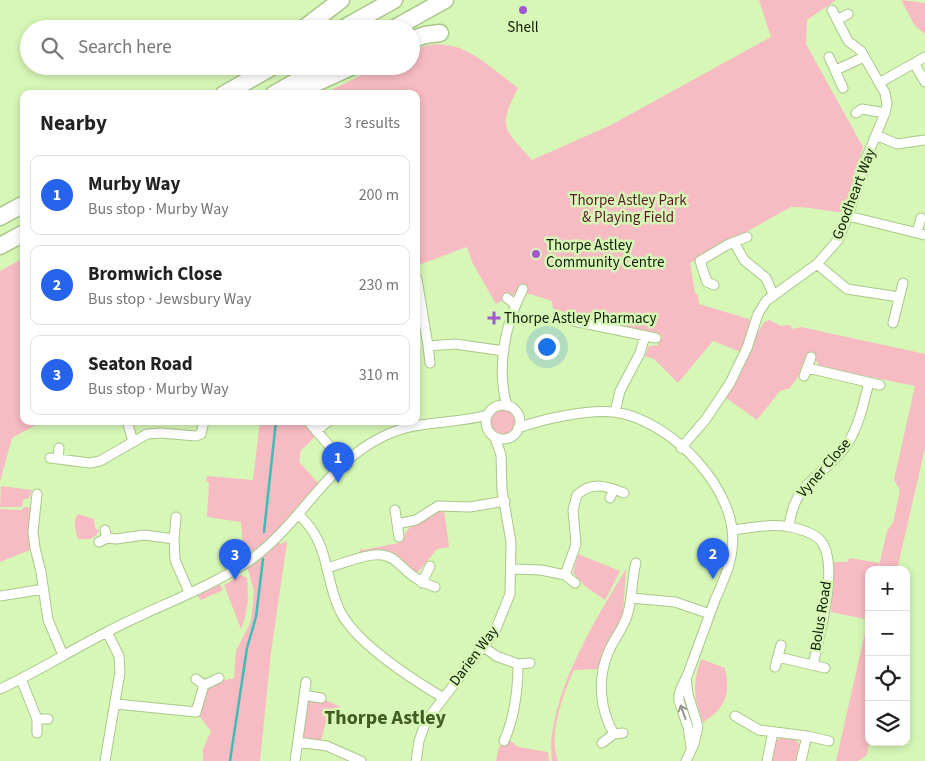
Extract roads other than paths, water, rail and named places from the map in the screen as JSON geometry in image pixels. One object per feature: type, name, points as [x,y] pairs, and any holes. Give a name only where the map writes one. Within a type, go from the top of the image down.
[{"type":"highway","points":[[315,20],[341,0]]},
{"type":"highway","points":[[358,20],[394,0]]},
{"type":"highway","points":[[408,20],[445,0]]},
{"type":"highway","points":[[420,37],[440,33]]},
{"type":"highway","points":[[218,90],[237,75]]},
{"type":"highway","points":[[231,90],[258,75]]},
{"type":"highway","points":[[281,90],[308,75]]},
{"type":"highway","points":[[301,90],[333,75]]},
{"type":"highway","points":[[0,217],[20,206]]},
{"type":"highway","points":[[0,246],[20,235]]},
{"type":"street","name":"Goodheart Way","points":[[681,448],[706,419],[730,383],[746,348],[758,314],[773,294],[817,264],[838,240],[848,216],[866,158],[885,113],[888,104],[880,83],[861,51],[848,41],[832,10]]},
{"type":"street","points":[[837,20],[848,14]]},
{"type":"street","points":[[829,56],[834,75],[843,88]]},
{"type":"street","points":[[834,75],[864,57]]},
{"type":"street","points":[[880,83],[925,57]]},
{"type":"street","points":[[915,64],[925,82]]},
{"type":"street","points":[[856,113],[862,109],[885,113]]},
{"type":"street","points":[[876,135],[897,144],[925,140]]},
{"type":"street","points":[[848,216],[921,234],[921,218]]},
{"type":"street","points":[[714,285],[707,282],[700,261],[727,245],[735,244],[747,237]]},
{"type":"street","points":[[735,244],[744,260],[766,278],[773,294]]},
{"type":"street","points":[[817,264],[847,290],[899,297]]},
{"type":"street","points":[[894,323],[903,283]]},
{"type":"street","points":[[420,284],[428,286]]},
{"type":"street","points":[[420,424],[428,422],[467,421],[487,415],[495,407],[502,392],[507,323],[523,289]]},
{"type":"street","points":[[420,296],[430,363]]},
{"type":"street","points":[[506,298],[515,304]]},
{"type":"street","points":[[573,321],[583,328],[656,338]]},
{"type":"street","points":[[616,412],[620,391],[640,353],[645,336]]},
{"type":"street","points":[[428,346],[455,344],[504,351]]},
{"type":"street","points":[[811,357],[806,372],[880,385]]},
{"type":"street","name":"Vyner Close","points":[[789,526],[796,498],[837,457],[849,442],[857,426],[869,382]]},
{"type":"street","points":[[502,392],[507,406],[518,415],[540,420]]},
{"type":"street","points":[[495,407],[507,406]]},
{"type":"street","points":[[501,455],[509,438],[518,428],[540,420],[590,412],[616,412],[637,418],[649,424],[681,448],[703,468],[718,487],[730,516],[732,530],[730,561],[686,678],[688,694],[698,726],[694,744],[686,761]]},
{"type":"street","points":[[487,415],[487,430]]},
{"type":"street","points":[[518,415],[518,428]]},
{"type":"street","points":[[467,421],[487,430],[495,438],[509,438]]},
{"type":"street","points":[[128,425],[133,442]]},
{"type":"street","points":[[59,448],[54,459],[90,463],[100,461],[133,442],[154,433],[196,436],[201,434],[203,425]]},
{"type":"street","points":[[311,425],[344,463]]},
{"type":"street","points":[[316,432],[324,425]]},
{"type":"street","points":[[0,689],[107,632],[246,562],[274,540],[344,463],[372,442],[417,425]]},
{"type":"street","name":"Darien Way","points":[[416,761],[422,729],[442,697],[495,631],[506,608],[510,594],[512,569],[501,455],[495,438]]},
{"type":"street","points":[[565,575],[576,544],[573,510],[577,495],[591,486],[599,485],[624,493]]},
{"type":"street","points":[[610,498],[614,489]]},
{"type":"street","points":[[37,494],[34,508],[35,548],[44,589],[48,620],[63,655]]},
{"type":"street","points":[[397,524],[416,520],[438,506],[470,507],[505,501]]},
{"type":"street","points":[[24,507],[34,508]]},
{"type":"street","points":[[395,510],[399,538]]},
{"type":"street","points":[[298,514],[315,533],[340,609],[355,632],[420,684],[442,697]]},
{"type":"street","points":[[176,517],[175,560],[188,592]]},
{"type":"street","name":"Bolus Road","points":[[732,530],[789,526],[818,538],[827,556],[827,597],[813,665]]},
{"type":"street","points":[[104,537],[116,539],[144,535],[174,539]]},
{"type":"street","points":[[328,568],[382,554],[397,562],[408,574],[422,583],[435,588]]},
{"type":"street","points":[[602,743],[619,734],[605,719],[602,706],[602,677],[608,653],[627,618],[631,598],[631,578],[636,564]]},
{"type":"street","points":[[422,583],[430,566]]},
{"type":"street","points":[[512,569],[541,570],[565,575],[574,583]]},
{"type":"street","points":[[0,596],[44,589]]},
{"type":"street","points":[[631,598],[675,602],[710,614]]},
{"type":"street","points":[[105,761],[120,672],[119,656],[107,632]]},
{"type":"street","points":[[776,667],[780,646]]},
{"type":"street","points":[[484,647],[496,656],[518,664],[530,663]]},
{"type":"street","name":"Bolus Road","points":[[778,657],[825,668]]},
{"type":"street","points":[[504,743],[516,704],[518,664]]},
{"type":"street","points":[[204,685],[219,678]]},
{"type":"street","points":[[21,679],[37,719],[37,733]]},
{"type":"street","points":[[196,679],[204,685]]},
{"type":"street","points":[[295,761],[306,682]]},
{"type":"street","points":[[116,704],[199,716],[204,685]]},
{"type":"street","points":[[304,695],[321,698]]},
{"type":"street","points":[[735,716],[759,730],[807,736],[829,741]]},
{"type":"street","points":[[37,719],[48,719]]},
{"type":"street","points":[[767,761],[773,732]]},
{"type":"street","points":[[801,761],[807,736]]},
{"type":"street","points":[[298,742],[327,746],[361,761]]},
{"type":"waterway","points":[[264,532],[276,425]]},
{"type":"waterway","points":[[230,761],[247,648],[256,617],[263,559]]},
{"type":"place","name":"Shell","points":[[523,10]]},
{"type":"place","name":"Thorpe Astley Community Centre","points":[[536,254]]},
{"type":"place","name":"Thorpe Astley Pharmacy","points":[[494,318]]},
{"type":"place","name":"Murby Way","points":[[338,483]]},
{"type":"place","name":"Bromwich Close","points":[[713,579]]},
{"type":"place","name":"Seaton Road","points":[[235,580]]},
{"type":"district","name":"Thorpe Astley","points":[[385,718]]},
{"type":"park label","name":"Thorpe Astley Park & Playing Field","points":[[628,208]]}]
